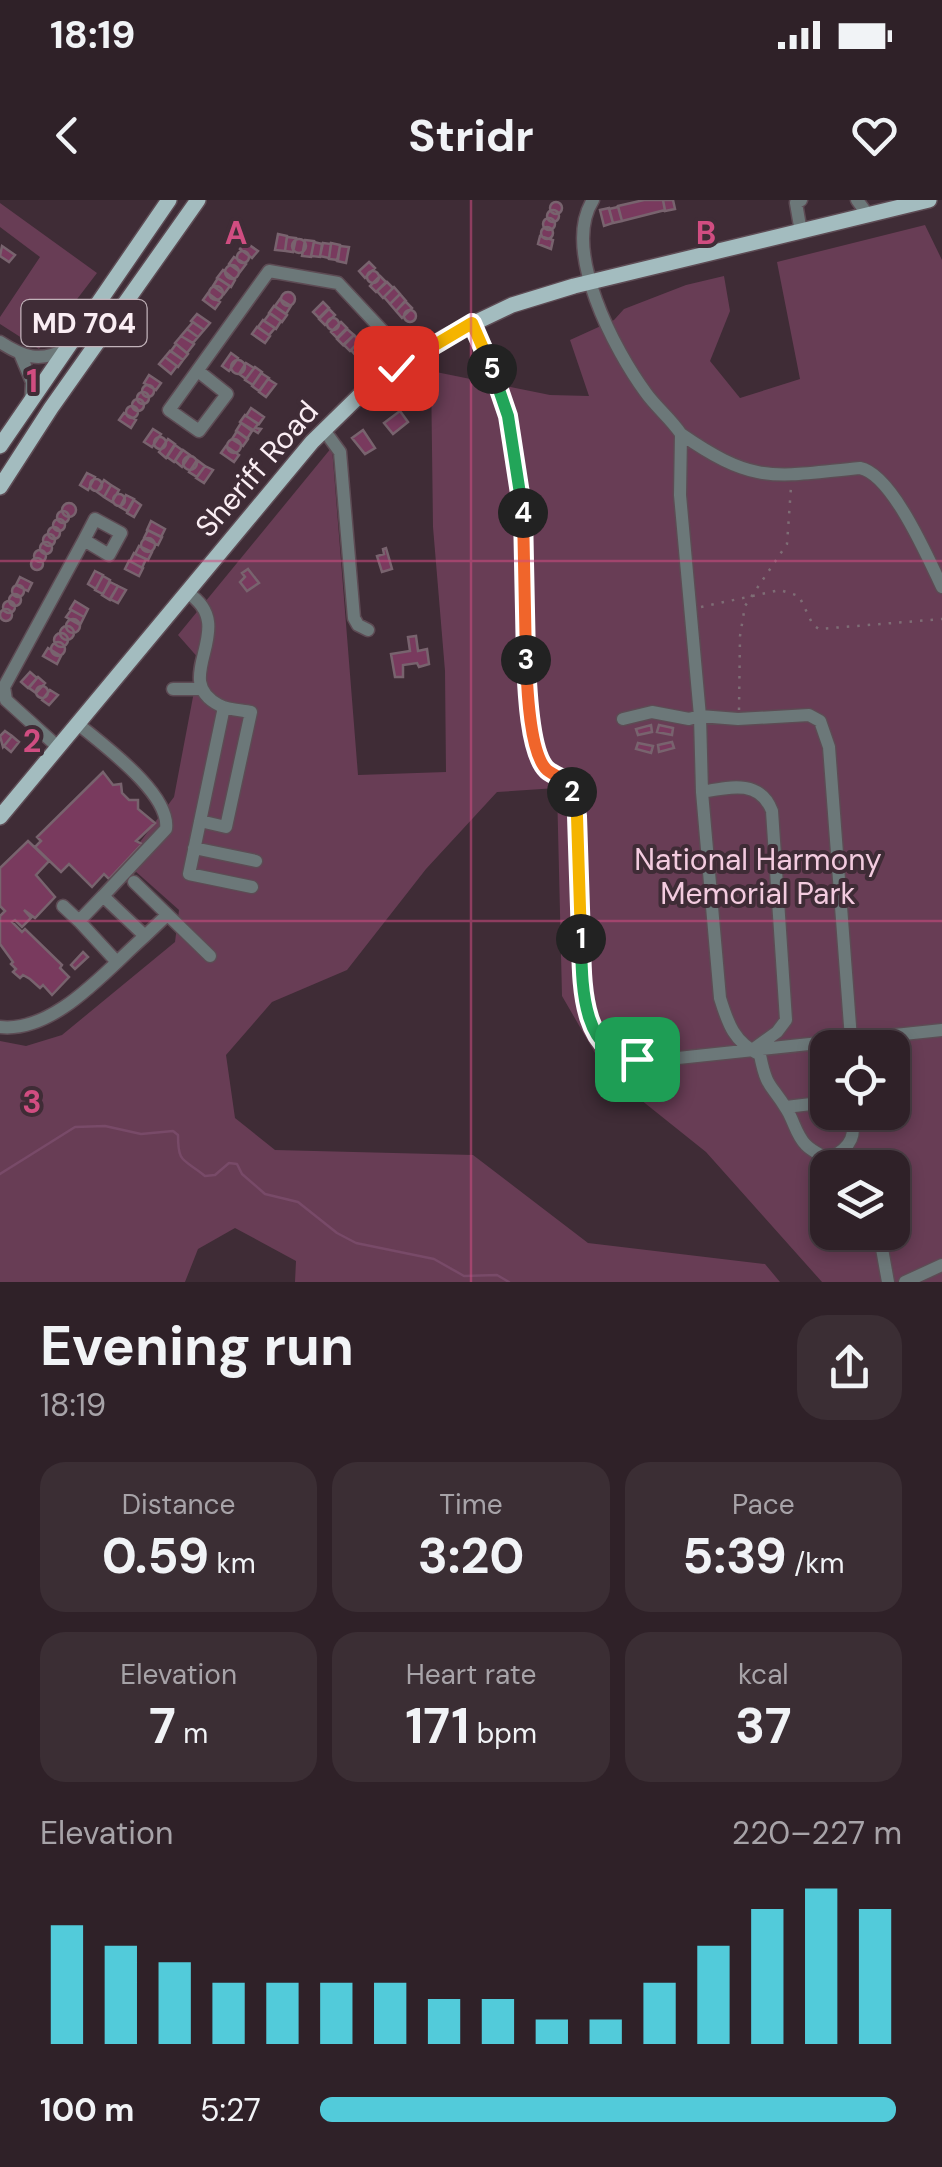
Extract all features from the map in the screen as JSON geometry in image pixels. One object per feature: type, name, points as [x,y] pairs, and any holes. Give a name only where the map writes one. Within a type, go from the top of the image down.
[{"type":"main road","name":"MD 704","points":[[0,446],[169,200]]},
{"type":"main road","name":"MD 704","points":[[0,487],[198,200]]},
{"type":"main road","name":"Sheriff Road","points":[[0,817],[324,430],[375,383],[410,359],[472,323],[526,300],[929,200]]},
{"type":"street","points":[[593,200],[586,215],[583,240],[591,282],[618,347],[644,390],[681,434],[742,470],[790,476],[860,468],[878,475],[942,587]]},
{"type":"street","points":[[801,200],[794,209],[801,232]]},
{"type":"street","points":[[858,200],[868,216]]},
{"type":"street","points":[[198,371],[227,394],[199,431],[169,410],[269,271],[338,283],[410,359]]},
{"type":"street","points":[[472,323],[504,399],[515,448],[522,500],[530,709],[540,759],[547,770],[568,782],[573,796],[580,866],[582,974],[595,1033],[603,1044],[624,1058],[678,1058],[810,1044]]},
{"type":"street","points":[[0,342],[22,356],[40,358],[66,349]]},
{"type":"street","points":[[22,356],[32,382],[31,400]]},
{"type":"street","points":[[324,430],[340,452],[354,618],[368,630]]},
{"type":"street","points":[[681,434],[680,495],[720,998],[730,1028],[739,1042],[760,1055],[768,1087],[786,1108],[806,1144],[815,1150]]},
{"type":"street","points":[[58,747],[6,700],[3,690],[84,540]]},
{"type":"street","points":[[188,593],[205,609],[210,632],[200,668],[202,688]]},
{"type":"street","points":[[174,689],[202,688],[224,707],[251,712],[226,827],[200,822]]},
{"type":"street","points":[[224,707],[189,874],[252,887]]},
{"type":"street","points":[[623,718],[652,712],[690,719],[808,714],[820,720],[829,747],[850,1030]]},
{"type":"street","points":[[78,724],[146,784],[167,822],[166,829],[79,921]]},
{"type":"street","points":[[210,770],[237,776]]},
{"type":"street","points":[[702,792],[752,788],[764,795],[772,811],[786,1020],[752,1051]]},
{"type":"street","points":[[194,848],[256,860]]},
{"type":"street","points":[[134,882],[210,956]]},
{"type":"street","points":[[103,896],[145,936]]},
{"type":"street","points":[[63,906],[116,961]]},
{"type":"street","points":[[0,1027],[42,1022],[57,1012],[167,915]]},
{"type":"street","points":[[910,1033],[942,1030]]},
{"type":"street","points":[[786,1108],[810,1105]]},
{"type":"street","points":[[882,1250],[888,1282]]},
{"type":"street","points":[[905,1282],[942,1265]]},
{"type":"path","points":[[738,719],[740,636],[748,599],[787,544],[790,476]]},
{"type":"path","points":[[690,608],[780,590],[805,604],[819,629],[942,619]]},
{"type":"green space","points":[[0,203],[97,273],[39,349],[0,324],[0,317],[40,257],[0,227]]},
{"type":"green space","name":"National Harmony Memorial Park","points":[[925,225],[942,260],[942,1282],[822,1282],[706,1152],[606,1072],[562,996],[557,788],[497,792],[426,869],[347,970],[272,1002],[226,1055],[235,1118],[275,1150],[473,1155],[588,1243],[765,1264],[780,1282],[295,1282],[296,1261],[235,1228],[198,1249],[185,1282],[0,1282],[0,1041],[26,1046],[62,1035],[175,942],[179,910],[125,862],[174,797],[200,660],[178,635],[332,447],[358,775],[446,772],[445,671],[433,527],[431,371],[550,395],[589,396],[570,340],[614,320],[624,309],[686,285],[724,276],[730,311],[710,361],[740,398],[800,379],[777,262]]},
{"type":"building","points":[[663,200],[665,210],[622,221],[618,206]]},
{"type":"building","points":[[663,200],[673,200],[675,209],[665,211]]},
{"type":"building","points":[[551,203],[561,203],[561,213],[551,213]]},
{"type":"building","points":[[618,207],[622,221],[613,223],[609,209]]},
{"type":"building","points":[[609,208],[613,223],[604,226],[600,210]]},
{"type":"building","points":[[553,210],[559,216],[553,222],[547,216]]},
{"type":"building","points":[[549,218],[555,224],[549,230],[543,224]]},
{"type":"building","points":[[542,228],[552,228],[552,238],[542,238]]},
{"type":"building","points":[[278,234],[287,236],[285,251],[275,250]]},
{"type":"building","points":[[540,236],[553,240],[551,249],[538,244]]},
{"type":"building","points":[[287,237],[296,238],[293,252],[285,251]]},
{"type":"building","points":[[299,239],[306,246],[299,253],[292,246]]},
{"type":"building","points":[[305,240],[314,241],[311,257],[302,256]]},
{"type":"building","points":[[245,242],[258,251],[252,258],[240,249]]},
{"type":"building","points":[[314,242],[322,244],[320,257],[311,256]]},
{"type":"building","points":[[323,243],[331,244],[329,258],[320,256]]},
{"type":"building","points":[[331,243],[340,245],[338,260],[329,259]]},
{"type":"building","points":[[2,246],[15,255],[9,262],[0,256]]},
{"type":"building","points":[[340,246],[349,247],[346,263],[337,261]]},
{"type":"building","points":[[238,252],[248,252],[248,262],[238,262]]},
{"type":"building","points":[[234,257],[246,264],[240,272],[229,264]]},
{"type":"building","points":[[369,262],[375,268],[365,278],[359,271]]},
{"type":"building","points":[[232,265],[239,272],[232,279],[225,272]]},
{"type":"building","points":[[223,270],[235,280],[231,287],[217,278]]},
{"type":"building","points":[[373,271],[379,277],[373,283],[367,277]]},
{"type":"building","points":[[380,276],[386,282],[376,292],[370,286]]},
{"type":"building","points":[[218,278],[230,286],[224,294],[213,286]]},
{"type":"building","points":[[387,282],[393,288],[383,298],[377,291]]},
{"type":"building","points":[[216,286],[223,293],[216,300],[209,293]]},
{"type":"building","points":[[394,287],[400,294],[390,304],[384,297]]},
{"type":"building","points":[[288,292],[295,299],[288,306],[281,299]]},
{"type":"building","points":[[208,293],[220,302],[215,309],[203,300]]},
{"type":"building","points":[[400,294],[406,301],[396,311],[390,304]]},
{"type":"building","points":[[280,299],[291,306],[286,314],[275,306]]},
{"type":"building","points":[[405,301],[412,308],[402,318],[396,311]]},
{"type":"building","points":[[323,302],[329,308],[319,318],[313,312]]},
{"type":"building","points":[[274,306],[287,315],[282,322],[269,313]]},
{"type":"building","points":[[329,309],[335,315],[325,325],[319,319]]},
{"type":"building","points":[[410,310],[416,316],[410,322],[404,316]]},
{"type":"building","points":[[270,313],[281,321],[276,329],[264,321]]},
{"type":"building","points":[[197,314],[210,323],[204,330],[191,321]]},
{"type":"building","points":[[328,319],[338,319],[338,329],[328,329]]},
{"type":"building","points":[[263,320],[275,328],[269,335],[258,327]]},
{"type":"building","points":[[193,322],[204,330],[198,337],[187,329]]},
{"type":"building","points":[[341,322],[347,328],[337,338],[331,332]]},
{"type":"building","points":[[257,327],[270,336],[265,343],[252,334]]},
{"type":"building","points":[[187,329],[198,337],[193,343],[181,336]]},
{"type":"building","points":[[347,329],[354,335],[343,345],[337,339]]},
{"type":"building","points":[[354,335],[360,341],[350,351],[344,345]]},
{"type":"building","points":[[181,336],[194,344],[187,353],[175,343]]},
{"type":"building","points":[[360,341],[367,347],[357,357],[351,350]]},
{"type":"building","points":[[176,344],[188,354],[183,360],[171,351]]},
{"type":"building","points":[[170,351],[183,360],[178,367],[165,357]]},
{"type":"building","points":[[231,353],[238,358],[229,371],[222,366]]},
{"type":"building","points":[[165,357],[177,366],[171,374],[159,364]]},
{"type":"building","points":[[238,360],[245,367],[238,374],[231,367]]},
{"type":"building","points":[[246,363],[254,368],[246,379],[239,374]]},
{"type":"building","points":[[255,367],[262,372],[253,385],[245,380]]},
{"type":"building","points":[[261,373],[269,378],[259,391],[252,386]]},
{"type":"building","points":[[149,375],[161,383],[156,390],[144,383]]},
{"type":"building","points":[[268,379],[276,384],[266,397],[259,392]]},
{"type":"building","points":[[148,385],[154,391],[148,397],[142,391]]},
{"type":"building","points":[[138,393],[148,393],[148,403],[138,403]]},
{"type":"building","points":[[138,399],[144,405],[138,411],[132,405]]},
{"type":"building","points":[[132,406],[138,412],[132,418],[126,412]]},
{"type":"building","points":[[251,408],[264,417],[259,424],[246,416]]},
{"type":"building","points":[[400,411],[408,422],[393,434],[384,423]]},
{"type":"building","points":[[124,413],[136,420],[131,428],[119,420]]},
{"type":"building","points":[[245,415],[258,424],[258,433],[240,422]]},
{"type":"building","points":[[241,423],[252,431],[247,439],[236,431]]},
{"type":"building","points":[[153,429],[161,434],[152,447],[144,442]]},
{"type":"building","points":[[363,430],[375,448],[365,454],[352,438]]},
{"type":"building","points":[[237,431],[248,439],[243,446],[232,439]]},
{"type":"building","points":[[160,437],[166,443],[160,449],[154,443]]},
{"type":"building","points":[[168,439],[175,444],[166,458],[159,452]]},
{"type":"building","points":[[234,439],[241,446],[234,453],[227,446]]},
{"type":"building","points":[[175,445],[182,450],[174,462],[167,457]]},
{"type":"building","points":[[226,446],[239,455],[234,462],[221,453]]},
{"type":"building","points":[[183,450],[190,455],[182,467],[175,461]]},
{"type":"building","points":[[190,456],[197,463],[190,470],[183,463]]},
{"type":"building","points":[[197,460],[205,466],[197,477],[189,472]]},
{"type":"building","points":[[205,466],[213,470],[204,483],[196,478]]},
{"type":"building","points":[[87,473],[95,477],[88,490],[80,485]]},
{"type":"building","points":[[96,479],[102,485],[96,491],[90,485]]},
{"type":"building","points":[[104,480],[111,485],[104,497],[97,492]]},
{"type":"building","points":[[111,485],[119,490],[112,502],[104,497]]},
{"type":"building","points":[[119,494],[125,500],[119,506],[113,500]]},
{"type":"building","points":[[126,495],[134,499],[127,511],[120,507]]},
{"type":"building","points":[[134,500],[141,505],[134,517],[127,513]]},
{"type":"building","points":[[69,503],[76,510],[69,517],[62,510]]},
{"type":"building","points":[[63,511],[69,517],[63,523],[57,517]]},
{"type":"building","points":[[59,519],[65,525],[59,531],[53,525]]},
{"type":"building","points":[[151,521],[165,529],[161,537],[147,530]]},
{"type":"building","points":[[54,527],[60,533],[54,539],[48,533]]},
{"type":"building","points":[[148,530],[162,537],[158,545],[144,538]]},
{"type":"building","points":[[44,535],[54,535],[54,545],[44,545]]},
{"type":"building","points":[[148,538],[155,545],[148,552],[141,545]]},
{"type":"building","points":[[46,542],[52,548],[46,554],[40,548]]},
{"type":"building","points":[[139,546],[152,552],[148,560],[135,554]]},
{"type":"building","points":[[386,548],[392,569],[382,572],[377,556],[384,554]]},
{"type":"building","points":[[40,550],[46,556],[40,562],[34,556]]},
{"type":"building","points":[[134,553],[146,559],[142,568],[130,561]]},
{"type":"building","points":[[32,559],[42,559],[42,569],[32,569]]},
{"type":"building","points":[[129,561],[143,568],[139,576],[125,569]]},
{"type":"building","points":[[248,569],[259,583],[247,591],[240,582],[245,577],[242,573]]},
{"type":"building","points":[[95,571],[103,575],[96,589],[88,584]]},
{"type":"building","points":[[103,576],[110,580],[103,594],[95,590]]},
{"type":"building","points":[[20,577],[32,583],[28,591],[16,585]]},
{"type":"building","points":[[110,582],[118,586],[110,600],[102,595]]},
{"type":"building","points":[[18,585],[24,591],[18,597],[12,591]]},
{"type":"building","points":[[118,586],[126,590],[118,603],[110,599]]},
{"type":"building","points":[[15,594],[21,600],[15,606],[9,600]]},
{"type":"building","points":[[9,601],[15,607],[9,613],[3,607]]},
{"type":"building","points":[[75,601],[88,609],[84,617],[70,609]]},
{"type":"building","points":[[6,609],[12,615],[6,621],[0,615]]},
{"type":"building","points":[[71,610],[84,617],[80,625],[66,617]]},
{"type":"building","points":[[73,619],[80,626],[73,633],[66,626]]},
{"type":"building","points":[[67,626],[74,633],[67,640],[60,633]]},
{"type":"building","points":[[61,633],[68,640],[61,647],[54,640]]},
{"type":"building","points":[[416,636],[418,651],[427,649],[429,664],[403,665],[403,677],[395,677],[391,654],[410,651],[408,637]]},
{"type":"building","points":[[58,642],[65,649],[58,656],[51,649]]},
{"type":"building","points":[[48,648],[61,656],[57,664],[43,656]]},
{"type":"building","points":[[30,672],[37,678],[28,688],[21,682]]},
{"type":"building","points":[[38,677],[45,683],[36,693],[29,688]]},
{"type":"building","points":[[37,687],[47,687],[47,697],[37,697]]},
{"type":"building","points":[[50,690],[58,695],[49,705],[42,700]]},
{"type":"building","points":[[651,725],[652,732],[638,735],[636,729]]},
{"type":"building","points":[[659,725],[673,728],[672,735],[657,732]]},
{"type":"building","points":[[5,731],[12,736],[3,747],[0,736]]},
{"type":"building","points":[[12,736],[19,742],[11,752],[4,746]]},
{"type":"building","points":[[672,742],[674,748],[659,752],[658,745]]},
{"type":"building","points":[[638,743],[653,746],[651,753],[636,749]]},
{"type":"building","points":[[103,772],[113,785],[121,784],[122,793],[129,800],[138,800],[138,809],[155,823],[136,841],[142,844],[109,879],[104,874],[92,887],[69,864],[61,872],[35,847],[41,841],[37,837]]},
{"type":"building","points":[[28,841],[49,861],[36,875],[55,897],[35,918],[24,910],[31,918],[22,927],[15,920],[12,922],[22,932],[25,929],[69,977],[52,995],[43,985],[40,988],[13,972],[13,962],[0,944],[0,916],[5,911],[0,906],[0,868]]},
{"type":"building","points":[[83,952],[88,957],[75,969],[71,965]]},
{"type":"waterway","points":[[0,1174],[75,1127],[105,1126],[141,1134],[173,1131],[178,1135],[183,1160],[205,1176],[215,1175],[229,1163],[237,1164],[242,1174],[265,1194],[298,1202],[356,1243],[434,1259],[464,1276],[497,1275],[509,1282]]},
{"type":"route","points":[[396,368],[472,323],[504,399],[522,500],[527,681],[534,734],[547,770],[568,782],[577,816],[586,1006],[603,1044],[614,1054],[637,1059]]}]
